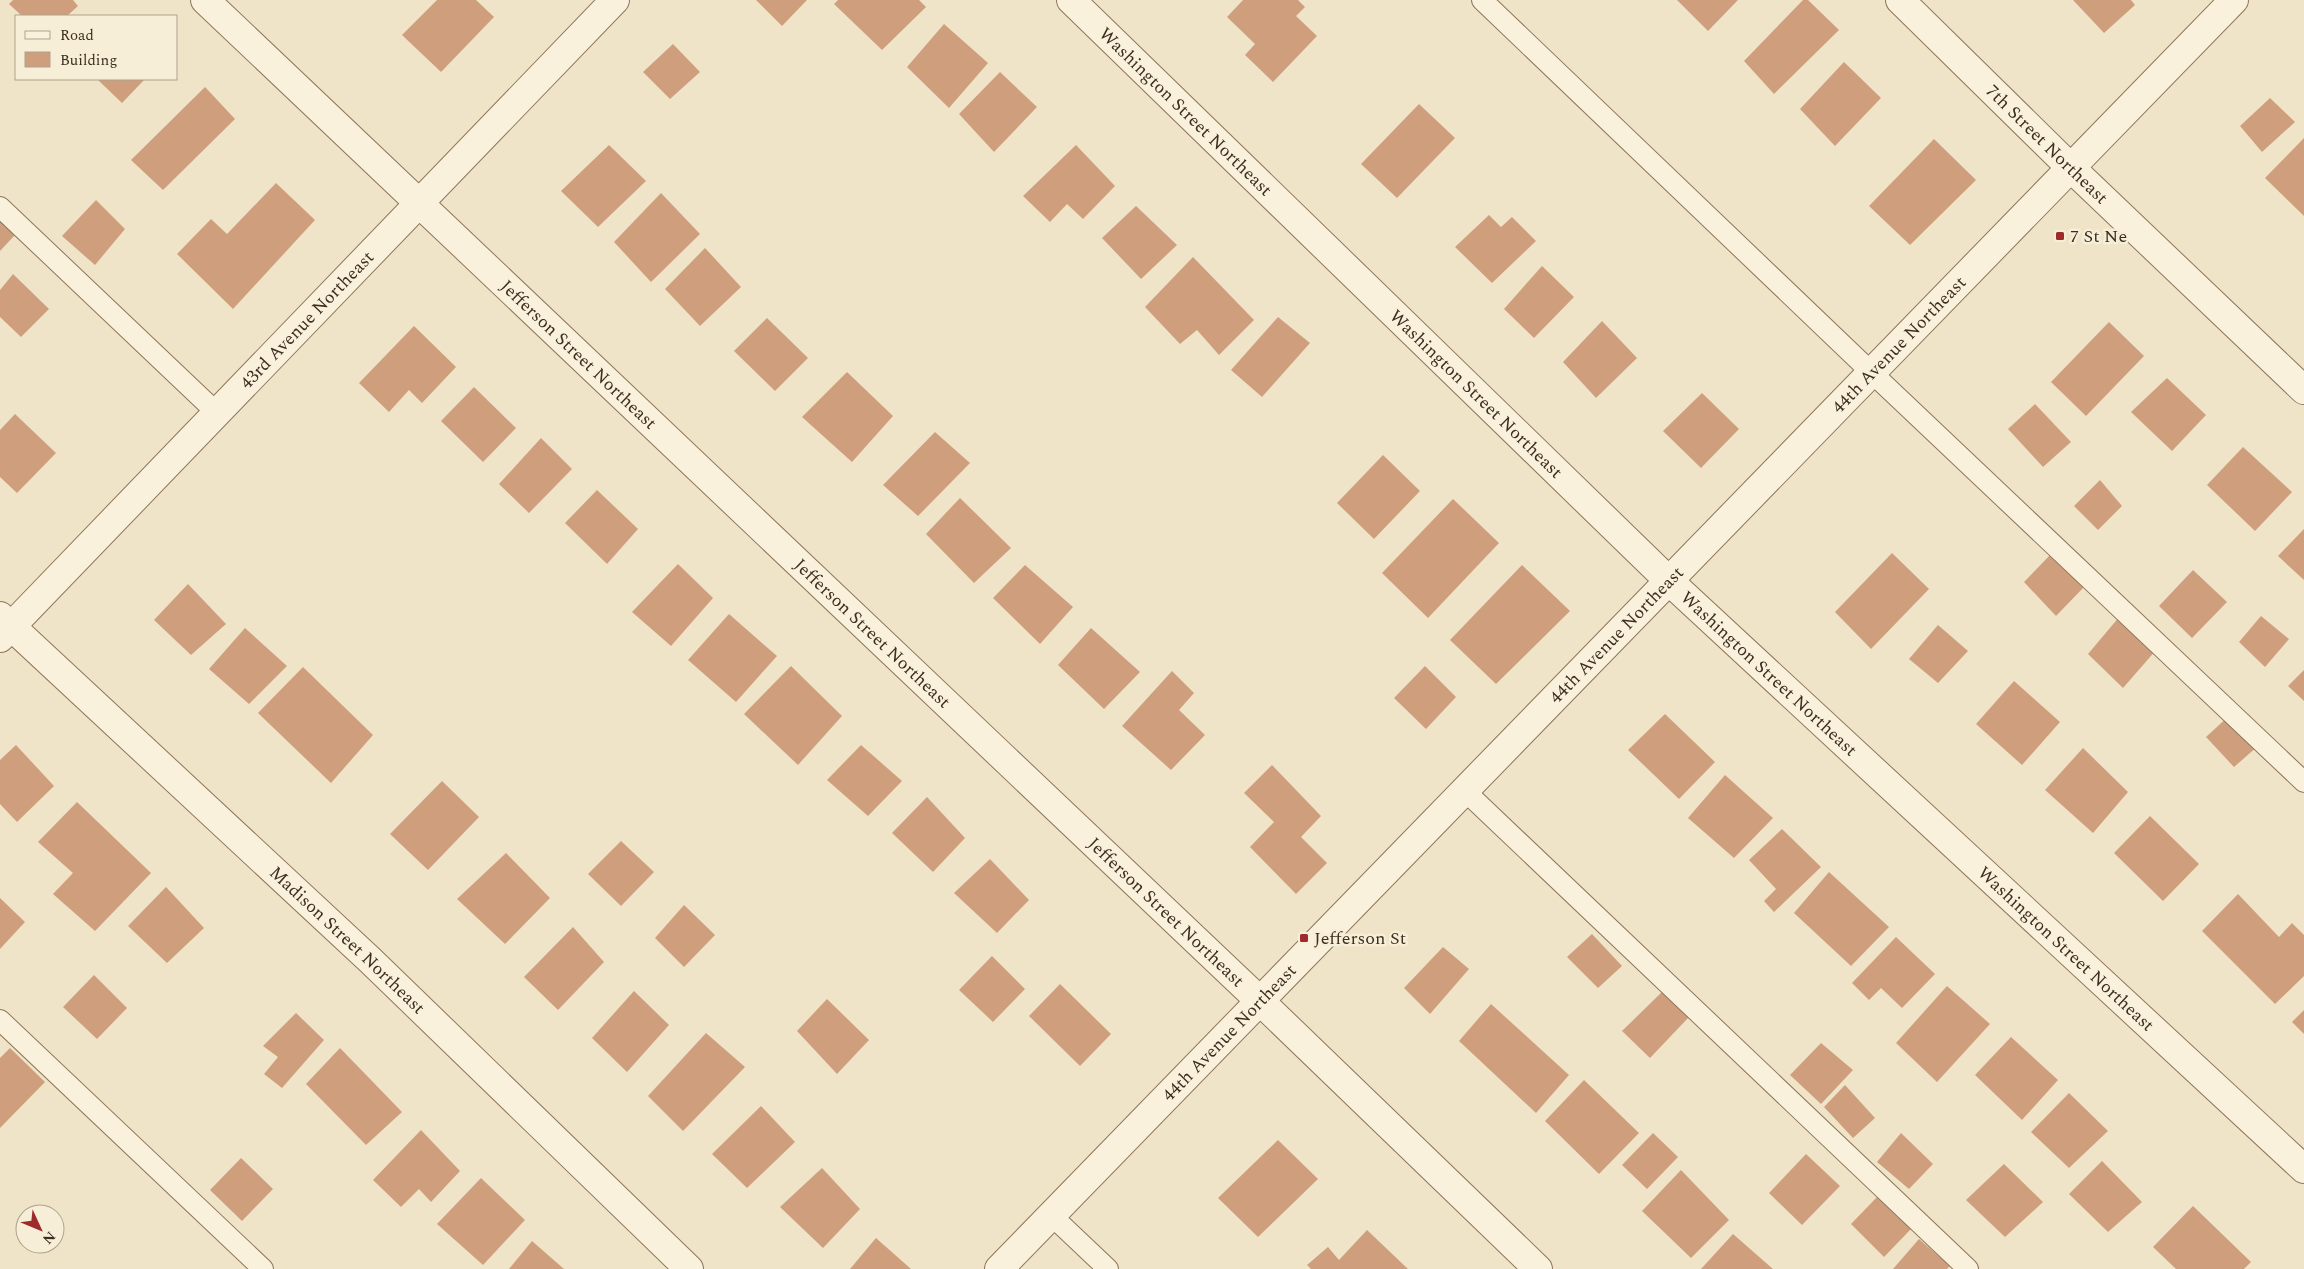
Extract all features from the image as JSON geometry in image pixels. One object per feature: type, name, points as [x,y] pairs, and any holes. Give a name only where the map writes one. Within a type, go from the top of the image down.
[{"type":"street","name":"Jefferson Street Northeast","points":[[205,0],[1260,1000],[1538,1269]]},
{"type":"street","name":"43rd Avenue Northeast","points":[[4,627],[217,413],[615,0]]},
{"type":"street","name":"Washington Street Northeast","points":[[1071,0],[1668,580],[2304,1169]]},
{"type":"street","name":"7th Street Northeast","points":[[1900,0],[2070,167],[2304,390]]},
{"type":"street","name":"44th Avenue Northeast","points":[[999,1269],[2234,0]]},
{"type":"street","name":"Madison Street Northeast","points":[[4,627],[370,960],[690,1269]]},
{"type":"lane","points":[[1482,0],[2304,782]]},
{"type":"lane","points":[[0,207],[217,413]]},
{"type":"lane","points":[[1464,790],[1968,1269]]},
{"type":"lane","points":[[0,1020],[263,1269]]},
{"type":"lane","points":[[1051,1215],[1108,1269]]},
{"type":"building","points":[[13,0],[73,0],[78,6],[68,15],[21,15],[9,4]]},
{"type":"building","points":[[437,0],[476,0],[494,17],[441,72],[402,35]]},
{"type":"building","points":[[756,0],[807,0],[782,26]]},
{"type":"building","points":[[838,0],[919,0],[926,7],[882,50],[834,4]]},
{"type":"building","points":[[1243,0],[1298,0],[1305,7],[1296,16],[1317,36],[1273,82],[1245,55],[1255,44],[1227,17]]},
{"type":"building","points":[[1677,0],[1738,0],[1708,31]]},
{"type":"building","points":[[1803,0],[1808,0],[1839,30],[1774,94],[1744,61]]},
{"type":"building","points":[[2073,0],[2131,0],[2135,5],[2104,33]]},
{"type":"building","points":[[944,24],[988,63],[949,108],[907,67]]},
{"type":"building","points":[[673,44],[700,72],[670,99],[643,72]]},
{"type":"building","points":[[1844,62],[1881,98],[1835,146],[1800,109]]},
{"type":"building","points":[[1000,72],[1037,107],[994,152],[959,114]]},
{"type":"building","points":[[98,80],[144,80],[122,103]]},
{"type":"building","points":[[205,87],[235,119],[163,190],[131,160]]},
{"type":"building","points":[[2270,98],[2295,122],[2262,152],[2240,126]]},
{"type":"building","points":[[1419,104],[1455,138],[1397,198],[1361,164]]},
{"type":"building","points":[[2304,138],[2304,216],[2265,178]]},
{"type":"building","points":[[1934,139],[1976,180],[1910,245],[1869,206]]},
{"type":"building","points":[[609,145],[646,181],[598,227],[561,191]]},
{"type":"building","points":[[1076,145],[1115,186],[1083,219],[1067,204],[1050,222],[1023,196]]},
{"type":"building","points":[[276,183],[315,220],[233,309],[177,254],[211,219],[227,234]]},
{"type":"building","points":[[661,193],[700,234],[651,282],[614,242]]},
{"type":"building","points":[[96,200],[125,229],[95,265],[62,236]]},
{"type":"building","points":[[1136,206],[1177,245],[1141,279],[1102,238]]},
{"type":"building","points":[[1489,215],[1501,227],[1512,217],[1536,241],[1492,283],[1455,247]]},
{"type":"building","points":[[0,221],[15,235],[0,251]]},
{"type":"building","points":[[705,248],[741,287],[700,326],[665,289]]},
{"type":"building","points":[[1193,257],[1254,320],[1219,355],[1197,330],[1180,344],[1145,307]]},
{"type":"building","points":[[1542,266],[1574,297],[1534,338],[1504,309]]},
{"type":"building","points":[[13,274],[49,309],[21,337],[0,317],[0,290]]},
{"type":"building","points":[[1278,317],[1310,343],[1262,397],[1231,370]]},
{"type":"building","points":[[767,318],[808,358],[775,391],[734,351]]},
{"type":"building","points":[[1602,321],[1637,358],[1596,398],[1563,362]]},
{"type":"building","points":[[2109,322],[2144,356],[2086,416],[2051,382]]},
{"type":"building","points":[[414,326],[456,367],[422,403],[409,390],[389,412],[359,383]]},
{"type":"building","points":[[847,372],[893,416],[852,462],[802,417]]},
{"type":"building","points":[[2167,378],[2206,415],[2172,451],[2131,412]]},
{"type":"building","points":[[474,387],[516,428],[483,462],[441,421]]},
{"type":"building","points":[[1702,393],[1739,429],[1701,468],[1663,431]]},
{"type":"building","points":[[2035,404],[2071,442],[2043,467],[2008,429]]},
{"type":"building","points":[[15,414],[56,453],[17,493],[0,477],[0,430]]},
{"type":"building","points":[[935,432],[970,463],[918,516],[883,485]]},
{"type":"building","points":[[541,438],[572,469],[529,513],[499,484]]},
{"type":"building","points":[[2243,447],[2292,492],[2255,531],[2207,485]]},
{"type":"building","points":[[1383,455],[1420,491],[1374,539],[1337,503]]},
{"type":"building","points":[[2100,480],[2122,506],[2098,530],[2074,506]]},
{"type":"building","points":[[597,490],[638,529],[607,564],[565,523]]},
{"type":"building","points":[[960,498],[1011,548],[974,583],[926,534]]},
{"type":"building","points":[[1453,499],[1499,543],[1428,618],[1382,573]]},
{"type":"building","points":[[2304,529],[2304,580],[2278,556]]},
{"type":"building","points":[[1892,553],[1929,589],[1871,649],[1835,612]]},
{"type":"building","points":[[2052,553],[2085,586],[2056,616],[2024,582]]},
{"type":"building","points":[[678,564],[713,598],[671,646],[632,612]]},
{"type":"building","points":[[1025,565],[1073,607],[1040,644],[993,598]]},
{"type":"building","points":[[1522,565],[1570,611],[1496,684],[1450,640]]},
{"type":"building","points":[[2193,570],[2227,602],[2192,638],[2159,606]]},
{"type":"building","points":[[188,584],[226,624],[191,655],[154,620]]},
{"type":"building","points":[[729,614],[777,656],[736,702],[688,660]]},
{"type":"building","points":[[2120,616],[2157,649],[2123,688],[2088,654]]},
{"type":"building","points":[[2261,616],[2289,639],[2265,667],[2239,642]]},
{"type":"building","points":[[1938,625],[1968,651],[1938,683],[1909,659]]},
{"type":"building","points":[[245,628],[287,666],[249,704],[209,669]]},
{"type":"building","points":[[1091,628],[1140,672],[1104,709],[1058,665]]},
{"type":"building","points":[[791,666],[842,716],[798,765],[744,714]]},
{"type":"building","points":[[1425,666],[1456,697],[1426,729],[1394,698]]},
{"type":"building","points":[[303,667],[373,735],[331,783],[258,713]]},
{"type":"building","points":[[2304,670],[2304,701],[2288,686]]},
{"type":"building","points":[[1172,671],[1194,693],[1179,710],[1205,735],[1171,770],[1122,726]]},
{"type":"building","points":[[2014,681],[2060,722],[2022,765],[1976,724]]},
{"type":"building","points":[[1665,714],[1715,762],[1679,799],[1628,750]]},
{"type":"building","points":[[2230,715],[2258,746],[2234,767],[2206,737]]},
{"type":"building","points":[[16,745],[54,786],[17,822],[0,804],[0,760]]},
{"type":"building","points":[[861,745],[902,781],[868,816],[827,780]]},
{"type":"building","points":[[2083,748],[2128,792],[2093,833],[2045,790]]},
{"type":"building","points":[[1272,765],[1321,816],[1301,837],[1327,863],[1296,894],[1250,847],[1274,822],[1244,793]]},
{"type":"building","points":[[1725,775],[1773,818],[1734,858],[1688,818]]},
{"type":"building","points":[[442,781],[479,817],[428,870],[390,834]]},
{"type":"building","points":[[927,797],[965,838],[933,872],[892,833]]},
{"type":"building","points":[[77,802],[151,873],[95,931],[53,894],[73,873],[38,842]]},
{"type":"building","points":[[2150,816],[2199,864],[2163,901],[2114,853]]},
{"type":"building","points":[[1782,829],[1821,867],[1774,912],[1764,901],[1776,889],[1749,860]]},
{"type":"building","points":[[621,841],[654,872],[621,906],[588,874]]},
{"type":"building","points":[[506,853],[550,898],[505,944],[457,899]]},
{"type":"building","points":[[990,859],[1029,900],[997,933],[954,893]]},
{"type":"building","points":[[1829,872],[1889,927],[1851,966],[1794,913]]},
{"type":"building","points":[[166,887],[204,928],[167,963],[128,926]]},
{"type":"building","points":[[2238,894],[2279,937],[2292,923],[2304,935],[2304,976],[2275,1004],[2202,931]]},
{"type":"building","points":[[0,898],[25,922],[0,949]]},
{"type":"building","points":[[684,905],[715,935],[684,967],[655,938]]},
{"type":"building","points":[[573,927],[604,962],[558,1010],[524,977]]},
{"type":"building","points":[[1592,934],[1622,966],[1598,988],[1567,957]]},
{"type":"building","points":[[1896,937],[1935,974],[1902,1008],[1881,988],[1869,1000],[1852,983]]},
{"type":"building","points":[[1443,947],[1469,969],[1430,1014],[1404,988]]},
{"type":"building","points":[[992,956],[1025,989],[993,1022],[959,990]]},
{"type":"building","points":[[94,975],[127,1008],[97,1039],[63,1007]]},
{"type":"building","points":[[1060,984],[1111,1034],[1080,1066],[1029,1016]]},
{"type":"building","points":[[1947,986],[1990,1024],[1937,1082],[1896,1043]]},
{"type":"building","points":[[1664,990],[1689,1017],[1650,1058],[1622,1031]]},
{"type":"building","points":[[634,991],[669,1025],[627,1072],[592,1038]]},
{"type":"building","points":[[827,999],[869,1040],[837,1074],[797,1031]]},
{"type":"building","points":[[1491,1004],[1569,1075],[1536,1113],[1459,1041]]},
{"type":"building","points":[[2304,1010],[2304,1034],[2292,1022]]},
{"type":"building","points":[[296,1013],[324,1040],[282,1088],[264,1074],[278,1057],[263,1046]]},
{"type":"building","points":[[706,1033],[745,1067],[683,1131],[648,1096]]},
{"type":"building","points":[[2011,1037],[2058,1080],[2022,1120],[1975,1075]]},
{"type":"building","points":[[1821,1043],[1853,1070],[1821,1104],[1790,1075]]},
{"type":"building","points":[[10,1048],[45,1082],[0,1128],[0,1058]]},
{"type":"building","points":[[340,1048],[402,1112],[366,1145],[306,1084]]},
{"type":"building","points":[[1584,1080],[1639,1133],[1599,1174],[1545,1121]]},
{"type":"building","points":[[1845,1085],[1875,1118],[1853,1138],[1824,1107]]},
{"type":"building","points":[[2069,1093],[2108,1131],[2069,1168],[2031,1132]]},
{"type":"building","points":[[761,1106],[795,1142],[747,1188],[712,1154]]},
{"type":"building","points":[[421,1130],[460,1171],[431,1202],[419,1189],[401,1207],[373,1180]]},
{"type":"building","points":[[1653,1133],[1678,1157],[1647,1189],[1622,1165]]},
{"type":"building","points":[[1901,1133],[1933,1164],[1909,1189],[1877,1162]]},
{"type":"building","points":[[1278,1140],[1318,1179],[1258,1237],[1218,1198]]},
{"type":"building","points":[[1806,1154],[1840,1186],[1802,1225],[1769,1193]]},
{"type":"building","points":[[241,1158],[273,1189],[242,1221],[210,1190]]},
{"type":"building","points":[[2102,1161],[2142,1202],[2108,1232],[2069,1194]]},
{"type":"building","points":[[2004,1164],[2043,1202],[2005,1237],[1966,1200]]},
{"type":"building","points":[[822,1168],[860,1209],[823,1248],[780,1207]]},
{"type":"building","points":[[1681,1170],[1729,1220],[1691,1258],[1642,1211]]},
{"type":"building","points":[[481,1178],[525,1220],[483,1265],[437,1224]]},
{"type":"building","points":[[1878,1196],[1911,1229],[1884,1257],[1851,1224]]},
{"type":"building","points":[[2193,1206],[2251,1262],[2244,1269],[2176,1269],[2153,1247]]},
{"type":"building","points":[[1367,1230],[1408,1269],[1311,1269],[1307,1265],[1328,1247],[1339,1260]]},
{"type":"building","points":[[1733,1234],[1773,1269],[1701,1269]]},
{"type":"building","points":[[876,1238],[911,1269],[850,1269]]},
{"type":"building","points":[[1919,1239],[1950,1266],[1947,1269],[1893,1269]]},
{"type":"building","points":[[532,1241],[564,1269],[509,1269]]},
{"type":"place","name":"7 St Ne","points":[[2060,236]]},
{"type":"place","name":"Jefferson St","points":[[1304,938]]}]
